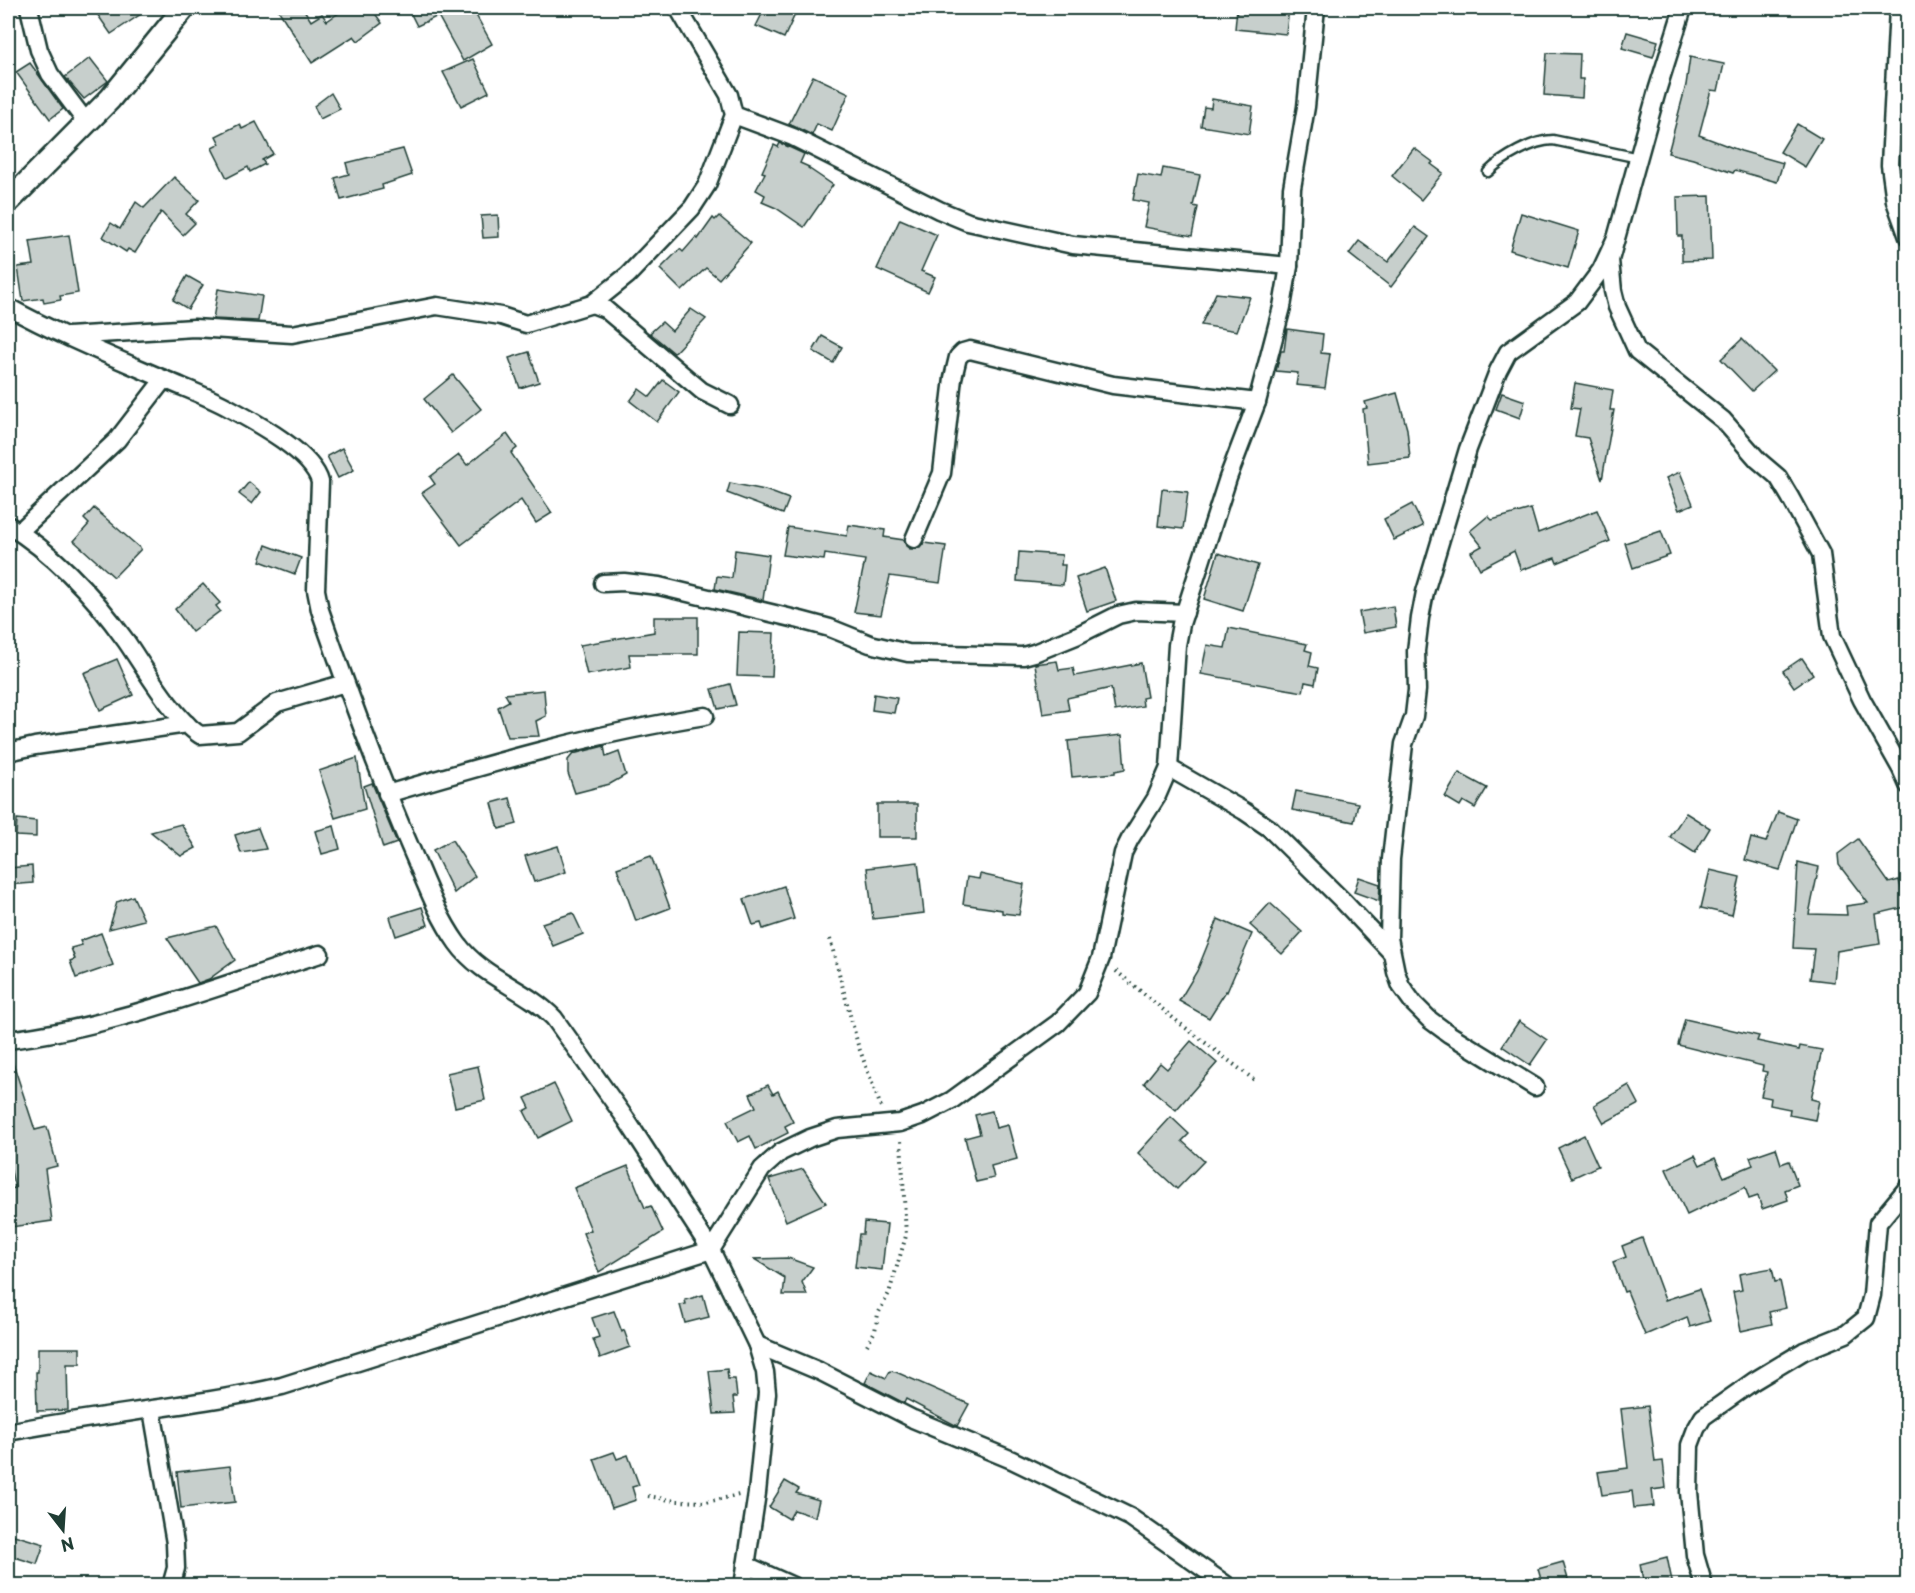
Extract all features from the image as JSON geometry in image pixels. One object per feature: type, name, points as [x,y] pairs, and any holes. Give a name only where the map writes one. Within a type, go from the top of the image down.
[{"type":"street","points":[[29,8],[39,50],[50,74],[86,122]]},
{"type":"street","points":[[8,202],[110,99],[184,8]]},
{"type":"street","points":[[67,336],[194,328],[292,334],[437,306],[501,316],[526,324],[592,304],[627,276],[692,208],[707,185],[734,115],[729,95],[678,8]]},
{"type":"street","points":[[8,1432],[234,1397],[282,1386],[711,1250],[762,1169],[780,1152],[810,1137],[837,1129],[893,1124],[923,1115],[952,1100],[1058,1023],[1087,993],[1101,958],[1123,852],[1156,798],[1169,768],[1177,645],[1228,478],[1257,402],[1282,307],[1289,266],[1292,188],[1306,107],[1316,8]]},
{"type":"street","points":[[1683,8],[1610,260],[1617,307],[1632,342],[1645,358],[1724,420],[1758,460],[1778,477],[1821,554],[1833,636],[1862,700],[1905,773]]},
{"type":"street","points":[[1898,8],[1890,165],[1895,201],[1908,237]]},
{"type":"street","points":[[734,115],[793,137],[939,210],[968,222],[1073,245],[1289,266]]},
{"type":"street","points":[[1534,1087],[1430,1020],[1401,986],[1391,952],[1389,927],[1391,859],[1404,744],[1414,716],[1417,690],[1416,651],[1420,618],[1425,592],[1468,449],[1498,371],[1508,352],[1577,302],[1601,270],[1615,240]]},
{"type":"street","points":[[592,304],[605,309],[702,391],[730,405]]},
{"type":"street","points":[[8,308],[228,407],[275,436],[310,463],[318,474],[320,482],[317,600],[345,683],[387,794],[435,907],[458,944],[478,966],[522,992],[554,1018],[626,1119],[711,1250],[723,1280],[758,1345],[767,1384],[757,1493],[742,1586]]},
{"type":"street","points":[[914,539],[942,473],[953,378],[958,357],[965,351],[1113,385],[1257,402]]},
{"type":"street","points":[[164,379],[117,440],[13,529],[53,557],[101,608],[187,724],[200,735],[233,733],[244,728],[276,703],[345,683]]},
{"type":"street","points":[[603,583],[624,582],[659,586],[830,628],[870,644],[908,654],[926,655],[1023,656],[1076,636],[1118,615],[1136,611],[1185,613]]},
{"type":"street","points":[[387,794],[544,748],[654,724],[705,716]]},
{"type":"street","points":[[8,752],[187,724]]},
{"type":"street","points":[[1169,768],[1269,828],[1391,952]]},
{"type":"street","points":[[8,1040],[74,1028],[143,1010],[320,954]]},
{"type":"street","points":[[1704,1586],[1695,1555],[1689,1492],[1690,1445],[1696,1429],[1703,1417],[1754,1381],[1804,1351],[1846,1334],[1866,1318],[1872,1295],[1878,1223],[1908,1187]]},
{"type":"street","points":[[758,1345],[819,1371],[913,1419],[1012,1460],[1130,1517],[1228,1586]]},
{"type":"street","points":[[152,1410],[175,1543],[176,1568],[171,1586]]},
{"type":"street","points":[[746,1564],[793,1586]]},
{"type":"lane","points":[[1488,172],[1527,147],[1545,140],[1639,158]]},
{"type":"path","points":[[830,939],[858,1045],[893,1124],[906,1236],[889,1293],[878,1314],[875,1331],[867,1345]]},
{"type":"path","points":[[1101,958],[1137,990],[1257,1082]]},
{"type":"path","points":[[648,1496],[676,1501],[706,1502],[734,1495],[757,1493]]},
{"type":"building","points":[[93,8],[150,8],[111,34]]},
{"type":"building","points":[[277,8],[303,8],[311,21],[322,14],[327,21],[346,8],[371,8],[382,23],[358,41],[354,36],[312,63]]},
{"type":"building","points":[[408,8],[472,8],[492,44],[463,61],[438,16],[417,26]]},
{"type":"building","points":[[765,8],[798,8],[784,38],[756,26]]},
{"type":"building","points":[[1237,8],[1289,8],[1286,34],[1235,29]]},
{"type":"building","points":[[1627,32],[1658,41],[1653,57],[1622,48]]},
{"type":"building","points":[[1547,53],[1580,54],[1579,79],[1583,79],[1582,98],[1544,95]]},
{"type":"building","points":[[1690,57],[1724,64],[1718,91],[1711,90],[1699,135],[1741,151],[1783,163],[1777,182],[1735,170],[1733,173],[1668,153],[1686,85]]},
{"type":"building","points":[[90,58],[108,81],[84,99],[65,77]]},
{"type":"building","points":[[473,59],[489,92],[461,106],[443,72]]},
{"type":"building","points":[[30,63],[63,109],[50,119],[16,72]]},
{"type":"building","points":[[813,76],[849,93],[832,131],[817,124],[812,135],[789,124]]},
{"type":"building","points":[[331,93],[340,109],[320,119],[314,106]]},
{"type":"building","points":[[1212,99],[1253,106],[1249,134],[1201,126],[1204,107],[1211,108]]},
{"type":"building","points":[[256,122],[273,154],[262,160],[265,164],[250,172],[248,167],[227,178],[212,148],[220,144],[216,136],[240,124],[242,129]]},
{"type":"building","points":[[1797,124],[1822,139],[1805,167],[1780,152]]},
{"type":"building","points":[[780,143],[804,154],[800,163],[833,185],[804,227],[776,208],[762,202],[765,195],[756,190],[765,173],[762,172],[774,145],[778,147]]},
{"type":"building","points":[[1414,148],[1433,162],[1431,164],[1443,173],[1421,200],[1392,176]]},
{"type":"building","points":[[403,149],[412,175],[382,185],[383,189],[341,200],[335,178],[349,174],[346,163]]},
{"type":"building","points":[[1163,168],[1200,175],[1193,206],[1198,207],[1192,236],[1144,227],[1149,203],[1133,200],[1138,174],[1161,178]]},
{"type":"building","points":[[174,177],[199,200],[186,214],[195,223],[183,235],[161,212],[135,253],[128,249],[126,252],[103,237],[111,223],[120,229],[136,202],[144,208]]},
{"type":"building","points":[[1710,196],[1712,260],[1682,261],[1682,236],[1678,236],[1677,197]]},
{"type":"building","points":[[1521,213],[1579,231],[1568,268],[1510,250]]},
{"type":"building","points":[[498,215],[499,237],[483,238],[481,216]]},
{"type":"building","points":[[719,216],[751,243],[719,279],[706,268],[682,291],[660,269],[680,249],[683,252],[696,237],[698,239],[713,218],[715,220]]},
{"type":"building","points":[[900,219],[937,235],[921,271],[935,277],[928,292],[877,269]]},
{"type":"building","points":[[1415,227],[1429,237],[1391,287],[1349,254],[1359,241],[1388,262]]},
{"type":"building","points":[[69,235],[78,293],[60,296],[61,300],[44,303],[43,298],[23,301],[18,267],[34,265],[30,241]]},
{"type":"building","points":[[187,276],[203,285],[188,309],[173,300]]},
{"type":"building","points":[[218,289],[262,296],[258,321],[213,319]]},
{"type":"building","points":[[1216,293],[1250,297],[1237,331],[1201,325]]},
{"type":"building","points":[[691,309],[706,319],[674,353],[650,333],[662,322],[672,331]]},
{"type":"building","points":[[1287,329],[1323,334],[1321,353],[1330,354],[1325,388],[1296,385],[1298,373],[1276,371],[1281,351],[1284,351]]},
{"type":"building","points":[[822,336],[842,347],[833,363],[813,351]]},
{"type":"building","points":[[1742,339],[1774,371],[1752,391],[1721,359]]},
{"type":"building","points":[[529,352],[539,382],[520,388],[509,358]]},
{"type":"building","points":[[453,375],[481,409],[451,433],[424,399]]},
{"type":"building","points":[[663,380],[679,392],[657,422],[630,401],[639,389],[650,397]]},
{"type":"building","points":[[1575,383],[1613,390],[1610,410],[1614,410],[1602,480],[1588,438],[1575,436],[1580,409],[1571,408]]},
{"type":"building","points":[[1397,393],[1407,429],[1410,458],[1368,463],[1363,409],[1367,408],[1365,402]]},
{"type":"building","points":[[1502,393],[1525,401],[1520,418],[1496,409]]},
{"type":"building","points":[[507,434],[517,448],[511,453],[552,513],[536,523],[521,500],[461,545],[422,493],[435,484],[430,477],[459,455],[467,465]]},
{"type":"building","points":[[342,448],[354,470],[338,478],[327,456]]},
{"type":"building","points":[[1680,472],[1693,504],[1679,510],[1666,478]]},
{"type":"building","points":[[249,482],[261,492],[252,504],[239,494]]},
{"type":"building","points":[[730,483],[765,490],[789,499],[783,514],[727,493]]},
{"type":"building","points":[[1162,489],[1188,492],[1183,529],[1158,526]]},
{"type":"building","points":[[1412,504],[1423,526],[1394,540],[1384,519]]},
{"type":"building","points":[[94,508],[141,549],[114,577],[74,541],[89,524],[84,519]]},
{"type":"building","points":[[1531,509],[1538,533],[1597,510],[1610,541],[1557,563],[1555,558],[1521,570],[1514,551],[1480,569],[1471,552],[1482,546],[1470,531],[1488,516],[1492,520]]},
{"type":"building","points":[[849,525],[885,530],[884,537],[904,540],[910,549],[920,548],[924,543],[946,546],[940,583],[890,576],[881,615],[854,612],[865,560],[825,554],[824,560],[783,555],[788,527],[847,536]]},
{"type":"building","points":[[1661,531],[1670,555],[1633,568],[1625,543]]},
{"type":"building","points":[[266,545],[301,558],[295,574],[260,561]]},
{"type":"building","points":[[735,550],[769,555],[763,600],[715,589],[717,576],[732,578]]},
{"type":"building","points":[[1019,552],[1062,555],[1061,565],[1065,565],[1063,585],[1017,581]]},
{"type":"building","points":[[1218,553],[1258,565],[1243,611],[1204,599]]},
{"type":"building","points":[[1105,568],[1116,601],[1087,611],[1076,578]]},
{"type":"building","points":[[203,584],[220,603],[216,606],[220,611],[192,632],[175,609]]},
{"type":"building","points":[[1393,606],[1396,627],[1363,633],[1359,612]]},
{"type":"building","points":[[654,617],[698,617],[698,654],[629,654],[631,667],[587,675],[580,645],[654,632]]},
{"type":"building","points":[[1229,628],[1307,644],[1305,650],[1312,652],[1309,666],[1318,668],[1315,684],[1305,682],[1303,692],[1201,674],[1207,645],[1225,648]]},
{"type":"building","points":[[739,632],[774,633],[772,677],[737,676]]},
{"type":"building","points":[[1802,658],[1813,674],[1794,687],[1783,671]]},
{"type":"building","points":[[117,659],[133,695],[100,710],[84,673]]},
{"type":"building","points":[[1057,661],[1059,670],[1073,668],[1075,676],[1141,663],[1147,697],[1142,698],[1143,706],[1115,711],[1111,688],[1067,698],[1069,710],[1043,714],[1035,664]]},
{"type":"building","points":[[730,684],[736,705],[718,709],[712,689]]},
{"type":"building","points":[[544,690],[546,716],[536,721],[539,736],[508,737],[498,707],[509,701],[505,694]]},
{"type":"building","points":[[874,694],[897,698],[894,713],[872,710]]},
{"type":"building","points":[[1122,735],[1125,769],[1115,771],[1115,773],[1072,777],[1068,741]]},
{"type":"building","points":[[604,746],[606,757],[619,752],[626,775],[610,784],[575,793],[568,773],[568,760],[573,754]]},
{"type":"building","points":[[357,758],[365,809],[335,818],[319,771]]},
{"type":"building","points":[[1459,773],[1487,788],[1475,808],[1463,801],[1460,806],[1445,797]]},
{"type":"building","points":[[372,783],[397,843],[383,848],[364,786]]},
{"type":"building","points":[[1296,791],[1358,803],[1354,822],[1292,810]]},
{"type":"building","points":[[510,798],[517,824],[499,829],[492,803]]},
{"type":"building","points":[[877,804],[917,804],[917,837],[877,837]]},
{"type":"building","points":[[1778,812],[1797,819],[1780,870],[1745,860],[1751,838],[1766,842]]},
{"type":"building","points":[[1686,813],[1710,828],[1695,853],[1670,837]]},
{"type":"building","points":[[17,819],[36,821],[36,837],[16,836]]},
{"type":"building","points":[[181,824],[196,848],[181,856],[151,832]]},
{"type":"building","points":[[334,826],[340,849],[322,854],[315,831]]},
{"type":"building","points":[[258,828],[266,849],[241,853],[235,835]]},
{"type":"building","points":[[1858,839],[1889,883],[1899,880],[1906,907],[1876,914],[1880,944],[1837,951],[1834,982],[1810,979],[1814,949],[1793,948],[1798,862],[1819,867],[1809,914],[1847,915],[1846,906],[1868,903],[1839,865],[1838,854]]},
{"type":"building","points":[[452,840],[475,876],[454,893],[433,850]]},
{"type":"building","points":[[558,846],[566,872],[534,882],[525,856]]},
{"type":"building","points":[[651,856],[670,908],[636,921],[617,868]]},
{"type":"building","points":[[918,862],[924,913],[873,919],[867,868]]},
{"type":"building","points":[[32,866],[33,883],[8,885],[8,868]]},
{"type":"building","points":[[1710,870],[1740,877],[1732,915],[1701,908]]},
{"type":"building","points":[[980,874],[1024,884],[1019,915],[963,904],[967,877],[979,879]]},
{"type":"building","points":[[1359,877],[1380,884],[1379,901],[1354,892]]},
{"type":"building","points":[[784,886],[794,919],[763,929],[761,923],[753,925],[744,899]]},
{"type":"building","points":[[133,896],[144,920],[109,929],[117,902]]},
{"type":"building","points":[[1270,903],[1302,932],[1282,954],[1250,925]]},
{"type":"building","points":[[422,907],[428,925],[396,936],[390,917]]},
{"type":"building","points":[[573,913],[583,934],[553,946],[542,923]]},
{"type":"building","points":[[1218,919],[1252,934],[1227,992],[1209,1018],[1179,1001],[1197,971]]},
{"type":"building","points":[[216,926],[235,960],[209,979],[198,983],[167,938]]},
{"type":"building","points":[[101,933],[113,965],[76,978],[70,961],[75,959],[71,948],[82,945],[80,941]]},
{"type":"building","points":[[1685,1019],[1759,1036],[1757,1041],[1799,1050],[1800,1046],[1822,1050],[1811,1099],[1819,1101],[1815,1120],[1789,1115],[1790,1109],[1770,1105],[1771,1098],[1761,1096],[1767,1072],[1762,1071],[1763,1066],[1678,1045]]},
{"type":"building","points":[[1519,1021],[1547,1040],[1530,1065],[1502,1046]]},
{"type":"building","points":[[1191,1041],[1217,1063],[1176,1110],[1144,1083],[1160,1063],[1167,1069]]},
{"type":"building","points":[[8,1057],[11,1057],[35,1130],[47,1127],[57,1166],[45,1169],[52,1221],[11,1227],[8,1189],[15,1188],[8,1159]]},
{"type":"building","points":[[478,1066],[485,1100],[455,1107],[447,1073]]},
{"type":"building","points":[[554,1084],[572,1121],[538,1138],[524,1111],[530,1108],[525,1098]]},
{"type":"building","points":[[768,1085],[773,1094],[778,1091],[793,1122],[785,1126],[788,1133],[756,1149],[750,1136],[738,1142],[727,1121],[756,1107],[750,1094]]},
{"type":"building","points":[[1629,1085],[1639,1104],[1604,1123],[1594,1105]]},
{"type":"building","points":[[992,1111],[996,1128],[1008,1125],[1017,1159],[991,1166],[994,1178],[976,1182],[965,1138],[980,1134],[975,1115]]},
{"type":"building","points":[[1171,1117],[1189,1134],[1182,1141],[1204,1161],[1177,1189],[1138,1153]]},
{"type":"building","points":[[1584,1135],[1598,1166],[1572,1178],[1558,1148]]},
{"type":"building","points":[[1776,1148],[1781,1164],[1789,1161],[1798,1185],[1785,1190],[1788,1200],[1762,1209],[1758,1196],[1749,1199],[1745,1187],[1687,1215],[1666,1169],[1695,1155],[1700,1165],[1715,1158],[1724,1177],[1753,1165],[1750,1157]]},
{"type":"building","points":[[628,1166],[645,1208],[651,1206],[663,1232],[599,1272],[583,1233],[591,1230],[574,1188]]},
{"type":"building","points":[[803,1169],[826,1203],[786,1221],[769,1179]]},
{"type":"building","points":[[864,1222],[887,1224],[882,1270],[855,1267],[859,1234],[863,1234]]},
{"type":"building","points":[[1642,1238],[1665,1300],[1699,1289],[1710,1321],[1690,1327],[1687,1317],[1645,1335],[1627,1291],[1624,1292],[1613,1262],[1626,1257],[1622,1246]]},
{"type":"building","points":[[788,1258],[813,1267],[802,1282],[807,1295],[783,1295],[785,1278],[754,1259]]},
{"type":"building","points":[[1772,1268],[1775,1282],[1780,1281],[1786,1308],[1769,1312],[1772,1324],[1741,1331],[1733,1292],[1742,1290],[1739,1274]]},
{"type":"building","points":[[703,1295],[709,1317],[685,1323],[680,1305],[686,1304],[685,1300]]},
{"type":"building","points":[[614,1311],[630,1347],[600,1358],[593,1339],[599,1337],[592,1318]]},
{"type":"building","points":[[38,1348],[80,1348],[80,1364],[67,1364],[68,1410],[37,1411]]},
{"type":"building","points":[[727,1369],[728,1379],[735,1379],[737,1397],[733,1397],[735,1413],[714,1414],[709,1371]]},
{"type":"building","points":[[871,1371],[886,1378],[890,1371],[896,1372],[969,1404],[957,1426],[906,1399],[904,1403],[865,1383]]},
{"type":"building","points":[[1648,1406],[1655,1462],[1663,1461],[1666,1488],[1652,1490],[1654,1506],[1634,1508],[1632,1491],[1602,1495],[1598,1472],[1628,1468],[1621,1409]]},
{"type":"building","points":[[614,1452],[617,1459],[628,1455],[639,1485],[632,1487],[636,1500],[612,1508],[594,1459]]},
{"type":"building","points":[[230,1466],[235,1502],[181,1508],[177,1472]]},
{"type":"building","points":[[785,1481],[799,1489],[796,1493],[819,1500],[815,1517],[794,1510],[789,1519],[769,1507]]},
{"type":"building","points":[[14,1535],[44,1544],[37,1564],[8,1555]]},
{"type":"building","points":[[1667,1557],[1673,1586],[1644,1586],[1640,1564]]},
{"type":"building","points":[[1563,1562],[1570,1586],[1543,1586],[1538,1569]]}]
